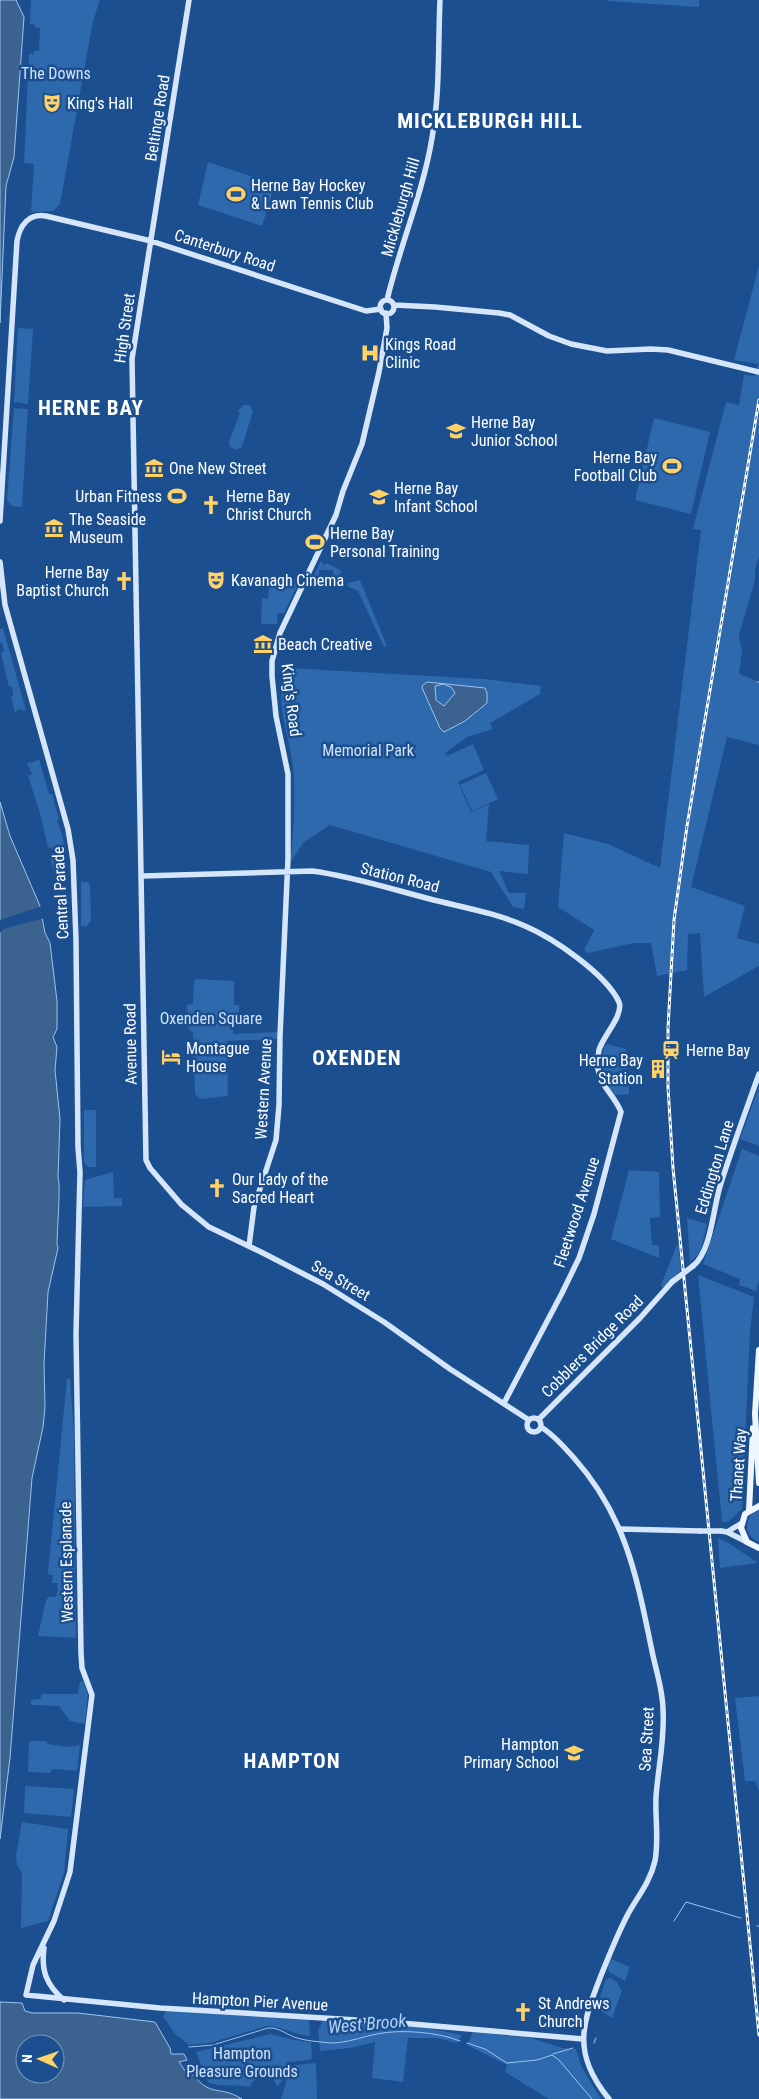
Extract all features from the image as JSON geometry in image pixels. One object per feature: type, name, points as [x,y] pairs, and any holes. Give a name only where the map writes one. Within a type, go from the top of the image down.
[{"type":"main road","name":"Thanet Way","points":[[749,1511],[759,1350]]},
{"type":"main road","name":"Thanet Way","points":[[755,1422],[757,1429],[759,1483]]},
{"type":"main road","points":[[759,1506],[749,1511],[742,1523],[742,1533],[747,1542],[759,1548]]},
{"type":"street","name":"Beltinge Road","points":[[151,241],[189,0]]},
{"type":"street","name":"Mickleburgh Hill","points":[[388,300],[426,168],[432,137],[437,86],[440,0]]},
{"type":"street","name":"Canterbury Road","points":[[0,522],[18,234],[21,226],[33,216],[42,215],[151,241],[366,311],[381,309]]},
{"type":"street","name":"High Street","points":[[142,876],[132,359],[151,241]]},
{"type":"street","points":[[394,306],[391,312],[386,313],[381,309],[382,302],[388,300],[394,306],[436,307],[499,313],[510,315],[549,336],[571,344],[606,351],[668,350],[759,372]]},
{"type":"street","name":"King's Road","points":[[288,871],[288,774],[276,716],[272,661],[280,633],[336,515],[343,491],[362,444],[379,372],[387,328],[386,313]]},
{"type":"street","name":"Central Parade","points":[[0,562],[5,605],[68,829],[72,851],[76,940],[78,1147],[80,1172]]},
{"type":"street","name":"Station Road","points":[[142,876],[288,871],[326,873],[488,914],[526,926],[568,951],[587,966],[609,988],[620,1004],[616,1019],[600,1050],[598,1059],[602,1082],[618,1106]]},
{"type":"street","name":"Western Avenue","points":[[248,1246],[254,1208],[276,1140],[288,871]]},
{"type":"street","name":"Avenue Road","points":[[142,876],[146,1160]]},
{"type":"street","name":"Eddington Lane","points":[[693,1266],[700,1259],[705,1246],[720,1185],[759,1074]]},
{"type":"street","name":"Fleetwood Avenue","points":[[504,1403],[579,1258],[594,1214],[618,1124],[621,1112],[618,1106]]},
{"type":"street","name":"Sea Street","points":[[146,1160],[154,1174],[180,1204],[209,1227],[324,1284],[384,1322],[454,1372],[529,1420],[526,1424],[529,1430],[539,1430],[542,1427]]},
{"type":"street","name":"Western Esplanade","points":[[26,1995],[33,1965],[54,1922],[70,1872],[92,1700],[90,1688],[82,1668],[81,1653],[76,1334],[80,1172]]},
{"type":"street","name":"Cobblers Bridge Road","points":[[539,1419],[672,1282],[693,1266]]},
{"type":"street","points":[[529,1420],[539,1419]]},
{"type":"street","name":"Sea Street","points":[[539,1419],[542,1427],[554,1436],[590,1477],[621,1529],[642,1600],[663,1708],[662,1750],[656,1797],[656,1858],[648,1882],[628,1914],[614,1943],[588,2007],[583,2039]]},
{"type":"street","points":[[724,1532],[742,1523]]},
{"type":"street","points":[[621,1529],[724,1532],[747,1542]]},
{"type":"street","name":"Western Esplanade","points":[[45,1943],[44,1976],[64,2000]]},
{"type":"street","points":[[33,1965],[43,1966]]},
{"type":"street","points":[[43,1998],[54,1990]]},
{"type":"street","name":"Hampton Pier Avenue","points":[[26,1995],[64,2000],[222,2012],[399,2022],[583,2039]]},
{"type":"street","points":[[583,2039],[590,2069],[609,2099]]},
{"type":"green space","name":"The Downs","points":[[31,0],[100,0],[93,21],[60,204],[53,211],[31,212],[34,164],[24,163],[29,54],[39,51],[40,28],[35,27],[35,24],[30,24]]},
{"type":"green space","points":[[699,0],[699,7],[608,1]]},
{"type":"green space","name":"Herne Bay Hockey & Lawn Tennis Club","points":[[208,162],[275,184],[262,226],[198,205]]},
{"type":"green space","points":[[759,266],[759,557],[755,569],[755,580],[739,635],[742,652],[739,674],[759,682],[759,745],[727,737],[691,887],[745,906],[737,938],[759,944],[759,966],[704,997],[700,933],[688,934],[687,970],[657,976],[651,943],[634,943],[588,953],[584,950],[594,930],[558,907],[564,833],[608,844],[660,868],[701,530],[693,529],[726,402],[739,405],[744,375],[755,376],[758,364],[734,360]]},
{"type":"green space","points":[[18,328],[33,329],[28,404],[14,402]]},
{"type":"green space","points":[[243,405],[249,405],[253,411],[242,447],[235,450],[230,446],[229,441],[240,413],[238,412]]},
{"type":"green space","points":[[14,408],[28,409],[22,507],[12,506],[7,500]]},
{"type":"green space","name":"Herne Bay Football Club","points":[[654,418],[710,432],[691,514],[635,500]]},
{"type":"green space","points":[[321,561],[324,565],[327,563],[342,571],[333,586],[333,570],[319,570],[319,589],[310,583]]},
{"type":"green space","points":[[360,580],[387,646],[384,647],[358,591],[347,586],[348,583]]},
{"type":"green space","points":[[292,581],[298,584],[284,613],[278,613],[277,624],[263,624],[261,622],[262,598],[268,599],[269,584],[291,585]]},
{"type":"green space","points":[[3,628],[26,711],[18,709],[15,713],[11,697],[13,696],[12,687],[9,687],[1,653],[4,652],[2,643],[0,643],[0,629]]},
{"type":"green space","name":"Memorial Park","points":[[289,668],[484,679],[541,686],[540,694],[490,723],[493,729],[467,737],[445,753],[447,756],[473,744],[484,770],[458,782],[471,812],[489,804],[486,841],[529,845],[528,874],[499,871],[509,893],[526,893],[524,909],[513,907],[491,872],[330,825],[304,842],[291,861],[294,786],[292,761],[281,702],[284,679]]},
{"type":"green space","points":[[39,759],[49,794],[52,794],[63,838],[67,869],[54,872],[50,857],[54,856],[52,847],[48,848],[40,813],[28,776],[32,774],[27,763]]},
{"type":"green space","points":[[486,773],[498,799],[472,811],[460,785]]},
{"type":"green space","points":[[81,882],[88,882],[90,885],[91,921],[87,926],[81,926]]},
{"type":"green space","name":"Oxenden Square","points":[[197,979],[234,981],[234,1005],[239,1005],[239,1018],[233,1020],[233,1034],[277,1032],[277,1039],[227,1041],[227,1096],[200,1099],[195,1094],[193,1032],[189,1030],[187,1005],[193,1004],[194,981]]},
{"type":"green space","points":[[607,1044],[626,1049],[628,1068],[607,1076],[603,1072],[602,1060],[604,1046]]},
{"type":"green space","points":[[628,1072],[629,1094],[615,1095],[608,1085],[608,1081]]},
{"type":"green space","points":[[759,1087],[759,1146],[740,1139]]},
{"type":"green space","points":[[84,1110],[96,1110],[96,1167],[88,1167],[84,1162]]},
{"type":"green space","points":[[742,1149],[759,1156],[759,1280],[756,1291],[739,1285],[740,1279],[703,1264]]},
{"type":"green space","points":[[629,1170],[659,1172],[660,1217],[650,1218],[652,1245],[659,1245],[659,1258],[611,1239]]},
{"type":"green space","points":[[113,1172],[114,1198],[122,1198],[122,1206],[83,1207],[85,1180]]},
{"type":"green space","points":[[687,1218],[707,1224],[700,1253],[690,1262]]},
{"type":"green space","points":[[678,1242],[681,1270],[663,1288],[661,1285]]},
{"type":"green space","points":[[698,1275],[754,1297],[750,1332],[742,1509],[728,1522],[722,1522]]},
{"type":"green space","points":[[67,1379],[70,1379],[74,1434],[76,1638],[38,1636],[46,1600],[49,1597],[56,1597],[58,1590],[57,1583],[52,1583],[53,1575],[49,1575],[48,1572]]},
{"type":"green space","points":[[759,1510],[759,1542],[750,1535],[747,1526],[750,1517]]},
{"type":"green space","points":[[718,1538],[730,1544],[758,1563],[720,1568]]},
{"type":"green space","points":[[83,1681],[88,1694],[85,1724],[70,1721],[59,1706],[31,1705],[31,1700],[40,1699],[42,1694],[78,1694],[80,1682]]},
{"type":"green space","points":[[759,1696],[759,1791],[755,1781],[745,1781],[735,1698]]},
{"type":"green space","points":[[29,1741],[46,1741],[48,1744],[68,1747],[80,1745],[77,1771],[53,1769],[50,1773],[28,1772]]},
{"type":"green space","points":[[25,1786],[74,1789],[71,1817],[24,1813]]},
{"type":"green space","points":[[22,1822],[68,1829],[64,1873],[48,1921],[21,1928],[22,1873],[17,1865],[16,1855]]},
{"type":"green space","points":[[611,1959],[630,1967],[625,1981],[609,1972],[608,1966]]},
{"type":"green space","points":[[610,1978],[617,1982],[622,1991],[612,2018],[596,2008],[606,1979]]},
{"type":"green space","points":[[166,2011],[309,2019],[310,2036],[278,2027],[267,2026],[210,2043],[189,2045],[175,2034],[163,2016]]},
{"type":"green space","points":[[323,2020],[411,2025],[462,2035],[457,2043],[437,2038],[408,2038],[403,2082],[372,2078],[375,2042],[350,2048],[320,2051],[318,2030]]},
{"type":"green space","points":[[473,2032],[531,2038],[562,2048],[576,2049],[582,2068],[601,2099],[549,2099],[505,2072],[507,2065],[467,2045]]},
{"type":"green space","name":"Hampton Pleasure Grounds","points":[[270,2034],[311,2042],[312,2058],[310,2060],[288,2062],[282,2081],[277,2087],[271,2073],[253,2081],[250,2087],[218,2085],[208,2082],[196,2052]]},
{"type":"green space","points":[[316,2063],[317,2099],[281,2099],[290,2069],[295,2065]]},
{"type":"shaded area","points":[[0,0],[16,0],[24,17],[14,157],[6,186],[0,323]]},
{"type":"shaded area","points":[[427,682],[485,688],[487,703],[465,721],[444,732],[440,728],[422,686]],"holes":[[[443,684],[451,687],[455,693],[444,706],[436,700],[435,686]]]},
{"type":"shaded area","points":[[0,802],[10,836],[40,906],[45,933],[50,943],[57,1001],[57,1029],[53,1037],[57,1047],[55,1070],[60,1119],[58,1248],[48,1292],[44,1364],[45,1407],[43,1427],[32,1478],[10,1758],[0,1839]]},
{"type":"shaded area","points":[[0,2002],[22,2003],[25,2011],[32,2013],[78,2013],[155,2022],[170,2048],[171,2054],[184,2054],[187,2060],[179,2062],[186,2072],[191,2072],[204,2086],[227,2092],[242,2099],[0,2099]]},
{"type":"pier","points":[[42,906],[45,918],[3,929],[0,933],[0,920]]},
{"type":"waterway","points":[[674,1921],[686,1902],[741,1918]]},
{"type":"waterway","name":"West Brook","points":[[189,2047],[213,2045],[268,2028],[283,2031],[301,2039],[331,2043],[386,2032],[441,2035],[460,2041]]},
{"type":"waterway","points":[[594,2043],[596,2038]]},
{"type":"waterway","name":"West Brook","points":[[467,2043],[485,2049],[507,2063],[537,2060],[552,2055],[559,2060],[592,2099]]},
{"type":"waterway","points":[[553,2054],[573,2048]]},
{"type":"railway","points":[[759,400],[687,826],[674,920],[668,1028],[668,1087],[673,1168],[759,2035]]},
{"type":"place","name":"King's Hall","points":[[52,103]]},
{"type":"place","name":"Herne Bay Hockey & Lawn Tennis Club","points":[[236,194]]},
{"type":"place","name":"Kings Road Clinic","points":[[370,353]]},
{"type":"place","name":"Herne Bay Junior School","points":[[456,431]]},
{"type":"place","name":"Herne Bay Football Club","points":[[672,466]]},
{"type":"place","name":"One New Street","points":[[154,468]]},
{"type":"place","name":"Urban Fitness","points":[[177,496]]},
{"type":"place","name":"Herne Bay Infant School","points":[[379,497]]},
{"type":"place","name":"Herne Bay Christ Church","points":[[211,505]]},
{"type":"place","name":"The Seaside Museum","points":[[54,528]]},
{"type":"place","name":"Herne Bay Personal Training","points":[[315,542]]},
{"type":"place","name":"Kavanagh Cinema","points":[[216,580]]},
{"type":"place","name":"Herne Bay Baptist Church","points":[[124,581]]},
{"type":"place","name":"Beach Creative","points":[[263,644]]},
{"type":"place","name":"Herne Bay","points":[[671,1050]]},
{"type":"place","name":"Montague House","points":[[171,1057]]},
{"type":"place","name":"Herne Bay Station","points":[[658,1069]]},
{"type":"place","name":"Our Lady of the Sacred Heart","points":[[217,1188]]},
{"type":"place","name":"Hampton Primary School","points":[[574,1753]]},
{"type":"place","name":"St Andrews Church","points":[[523,2012]]},
{"type":"district","name":"MICKLEBURGH HILL","points":[[490,121]]},
{"type":"district","name":"HERNE BAY","points":[[91,408]]},
{"type":"district","name":"OXENDEN","points":[[357,1058]]},
{"type":"district","name":"HAMPTON","points":[[292,1761]]}]
